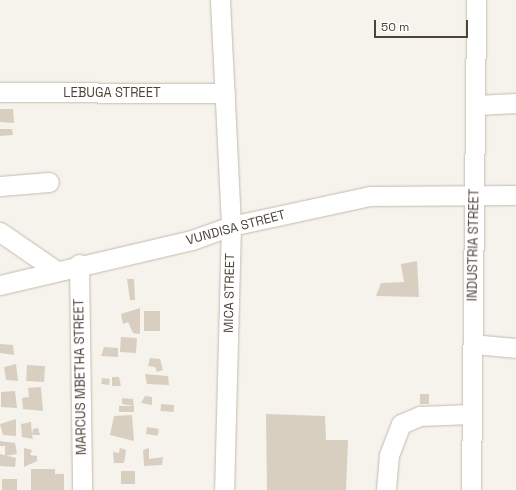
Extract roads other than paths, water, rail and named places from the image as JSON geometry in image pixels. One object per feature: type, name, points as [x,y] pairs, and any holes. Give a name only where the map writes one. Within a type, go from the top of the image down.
[{"type":"street","name":"MICA STREET","points":[[220,0],[231,226],[224,490]]},
{"type":"street","name":"INDUSTRIA STREET","points":[[471,490],[474,196],[477,104],[476,0]]},
{"type":"street","name":"LEBUGA STREET","points":[[0,92],[225,93]]},
{"type":"street","points":[[477,104],[516,103]]},
{"type":"street","points":[[0,186],[49,182]]},
{"type":"street","name":"VUNDISA STREET","points":[[0,285],[79,264],[192,240],[231,226],[370,196],[516,195]]},
{"type":"street","points":[[0,232],[55,270]]},
{"type":"street","name":"MARCUS MBETHA STREET","points":[[79,264],[82,490]]},
{"type":"street","points":[[473,344],[516,348]]},
{"type":"street","points":[[386,489],[390,455],[401,424],[420,416],[471,414]]}]
